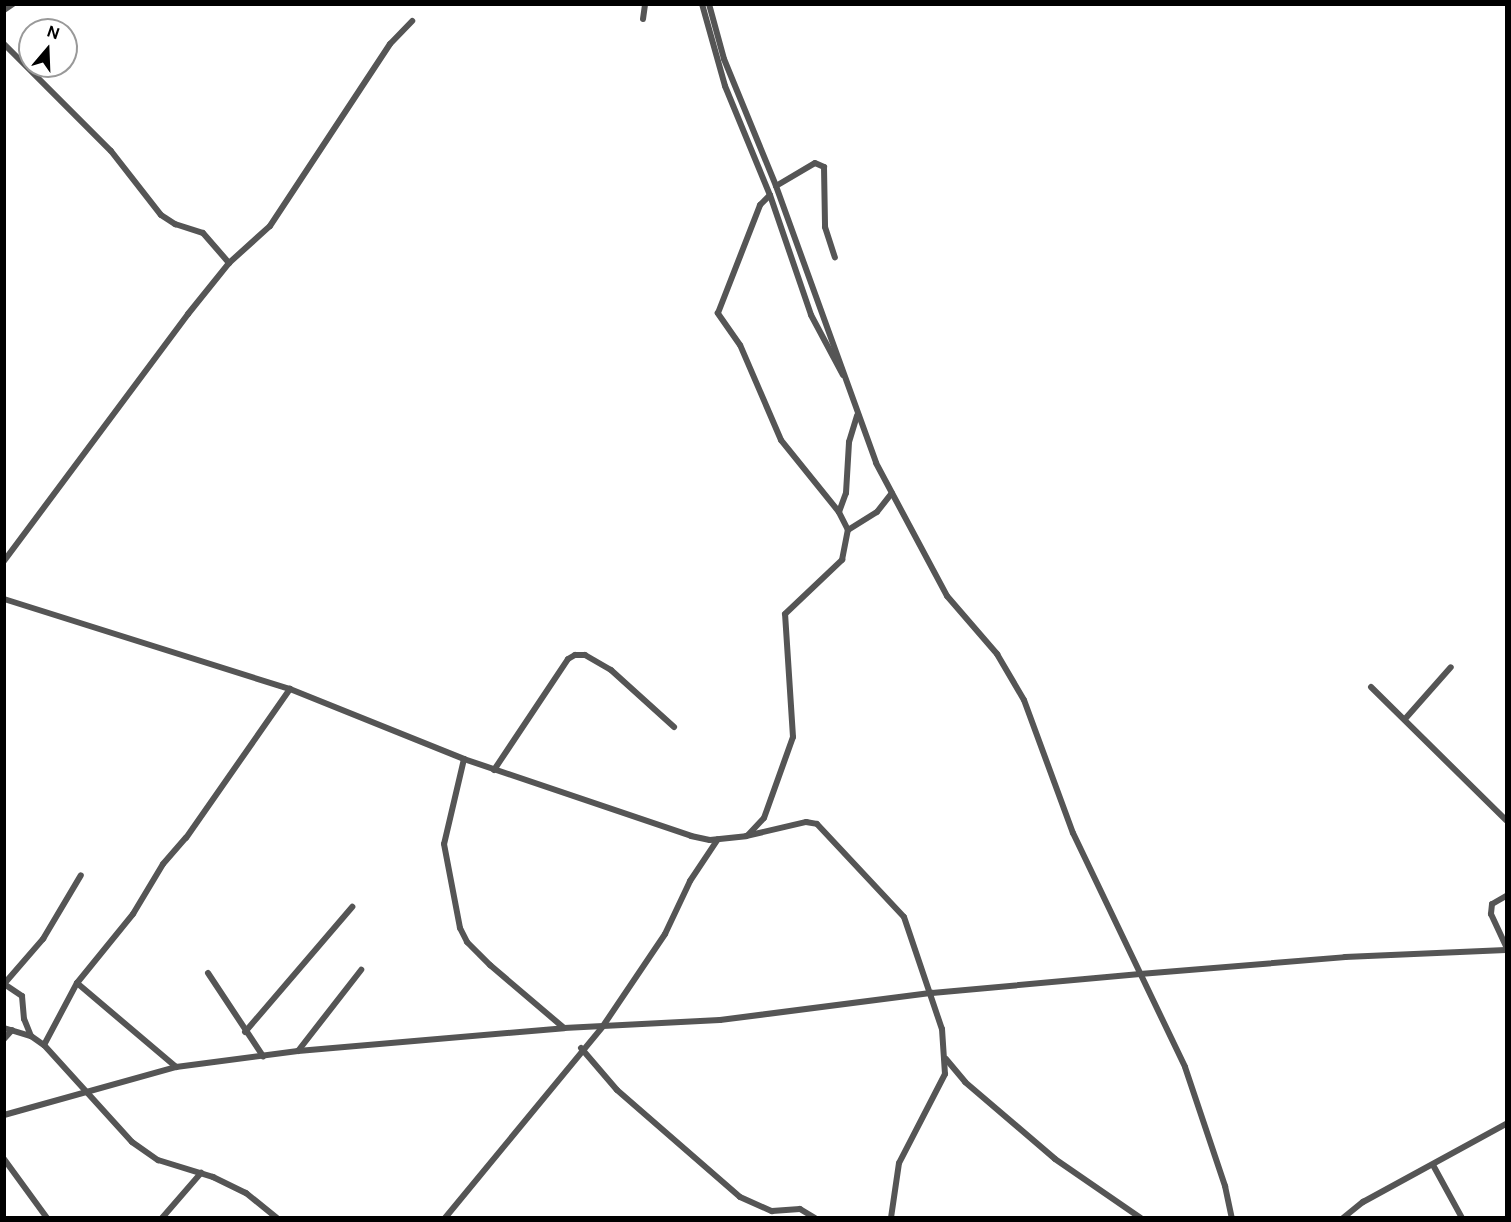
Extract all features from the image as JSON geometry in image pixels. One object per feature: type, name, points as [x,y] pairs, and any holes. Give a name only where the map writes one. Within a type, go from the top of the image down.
[{"type":"street","points":[[5,4],[5,10]]},
{"type":"street","points":[[5,10],[13,4]]},
{"type":"street","points":[[643,19],[645,4]]},
{"type":"street","points":[[702,4],[725,86],[770,195],[810,315],[849,386]]},
{"type":"street","points":[[709,4],[724,59],[776,186],[808,283],[858,414],[892,493],[947,596],[1011,675],[1039,736],[1073,833],[1189,1077],[1226,1186],[1232,1218]]},
{"type":"street","points":[[4,561],[230,263],[270,226],[390,44],[412,21]]},
{"type":"street","points":[[4,45],[111,151],[161,215],[175,224],[203,233],[230,263]]},
{"type":"street","points":[[776,186],[815,163],[824,167],[825,227],[835,257]]},
{"type":"street","points":[[746,836],[764,818],[794,737],[785,614],[842,560],[848,530],[839,512],[781,440],[740,345],[718,313],[760,206],[770,195]]},
{"type":"street","points":[[839,512],[846,493],[849,442],[858,414]]},
{"type":"street","points":[[848,530],[876,512],[892,493]]},
{"type":"street","points":[[4,599],[290,689],[494,770],[691,836],[718,839],[746,836],[806,822],[825,830],[904,916],[932,993],[946,1059],[945,1074],[899,1163],[891,1218]]},
{"type":"street","points":[[494,770],[568,659],[575,655],[585,655],[611,670],[674,727]]},
{"type":"street","points":[[1405,719],[1452,667]]},
{"type":"street","points":[[1371,687],[1506,820]]},
{"type":"street","points":[[44,1045],[77,983],[133,914],[163,864],[186,838],[290,689]]},
{"type":"street","points":[[464,759],[444,844],[460,928],[467,942],[564,1028]]},
{"type":"street","points":[[445,1218],[581,1048],[603,1026],[665,934],[690,881],[718,839]]},
{"type":"street","points":[[31,1036],[24,1019],[22,996],[4,984],[43,939],[81,875]]},
{"type":"street","points":[[4,1115],[176,1067],[298,1051],[564,1028],[720,1020],[932,993],[1140,974],[1345,957],[1506,948],[1491,914],[1492,904],[1506,896]]},
{"type":"street","points":[[245,1032],[352,907]]},
{"type":"street","points":[[298,1051],[361,970]]},
{"type":"street","points":[[208,973],[263,1056]]},
{"type":"street","points":[[77,983],[176,1067]]},
{"type":"street","points":[[4,1028],[31,1036],[44,1045],[132,1142],[158,1160],[201,1173],[246,1193],[277,1218]]},
{"type":"street","points":[[4,1039],[12,1030]]},
{"type":"street","points":[[581,1048],[617,1090],[740,1197],[772,1211],[800,1209],[815,1218]]},
{"type":"street","points":[[946,1059],[965,1082],[1055,1159],[1141,1218]]},
{"type":"street","points":[[1343,1218],[1506,1124]]},
{"type":"street","points":[[4,1159],[47,1218]]},
{"type":"street","points":[[1433,1165],[1462,1218]]},
{"type":"street","points":[[162,1218],[201,1173]]}]
